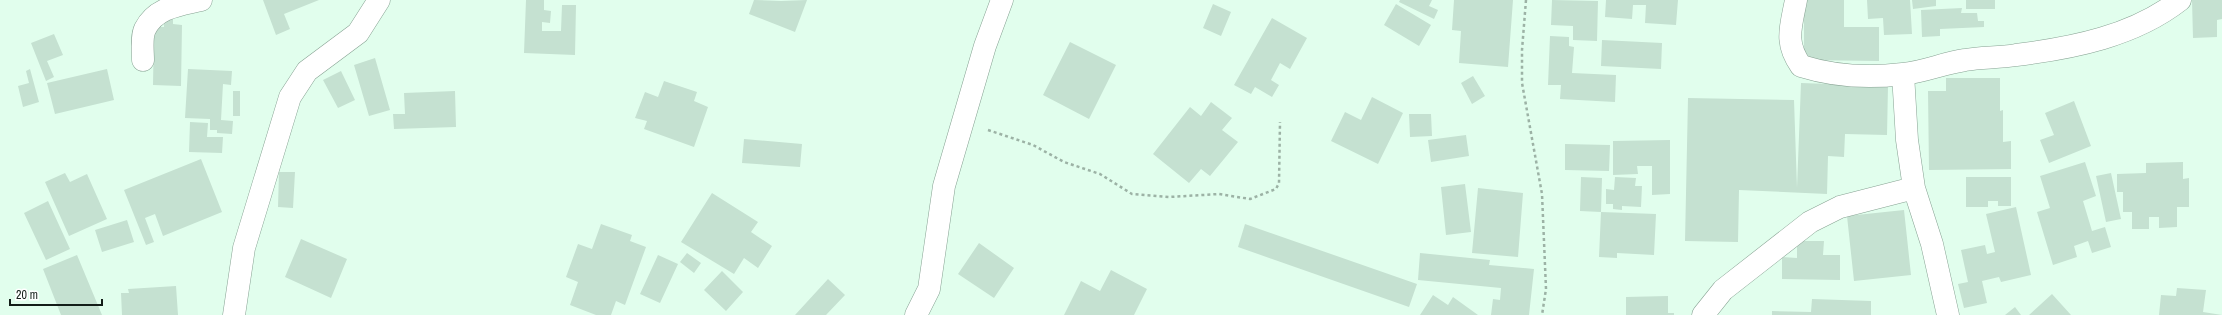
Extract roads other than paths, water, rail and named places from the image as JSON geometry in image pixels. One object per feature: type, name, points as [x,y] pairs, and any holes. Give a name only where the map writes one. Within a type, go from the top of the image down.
[{"type":"street","points":[[143,60],[144,30],[155,16],[165,8],[201,0]]},
{"type":"street","points":[[234,315],[244,248],[290,97],[307,71],[358,33],[379,0]]},
{"type":"street","points":[[1796,0],[1789,39],[1793,55],[1801,66],[1844,75],[1903,74],[1965,60],[2016,56],[2082,45],[2123,32],[2166,11],[2180,0]]},
{"type":"street","points":[[916,315],[929,289],[944,186],[985,46],[1000,1]]},
{"type":"street","points":[[1903,74],[1907,140],[1914,188],[1932,244],[1948,315]]},
{"type":"street","points":[[1703,315],[1723,290],[1810,222],[1840,207],[1914,188]]}]
